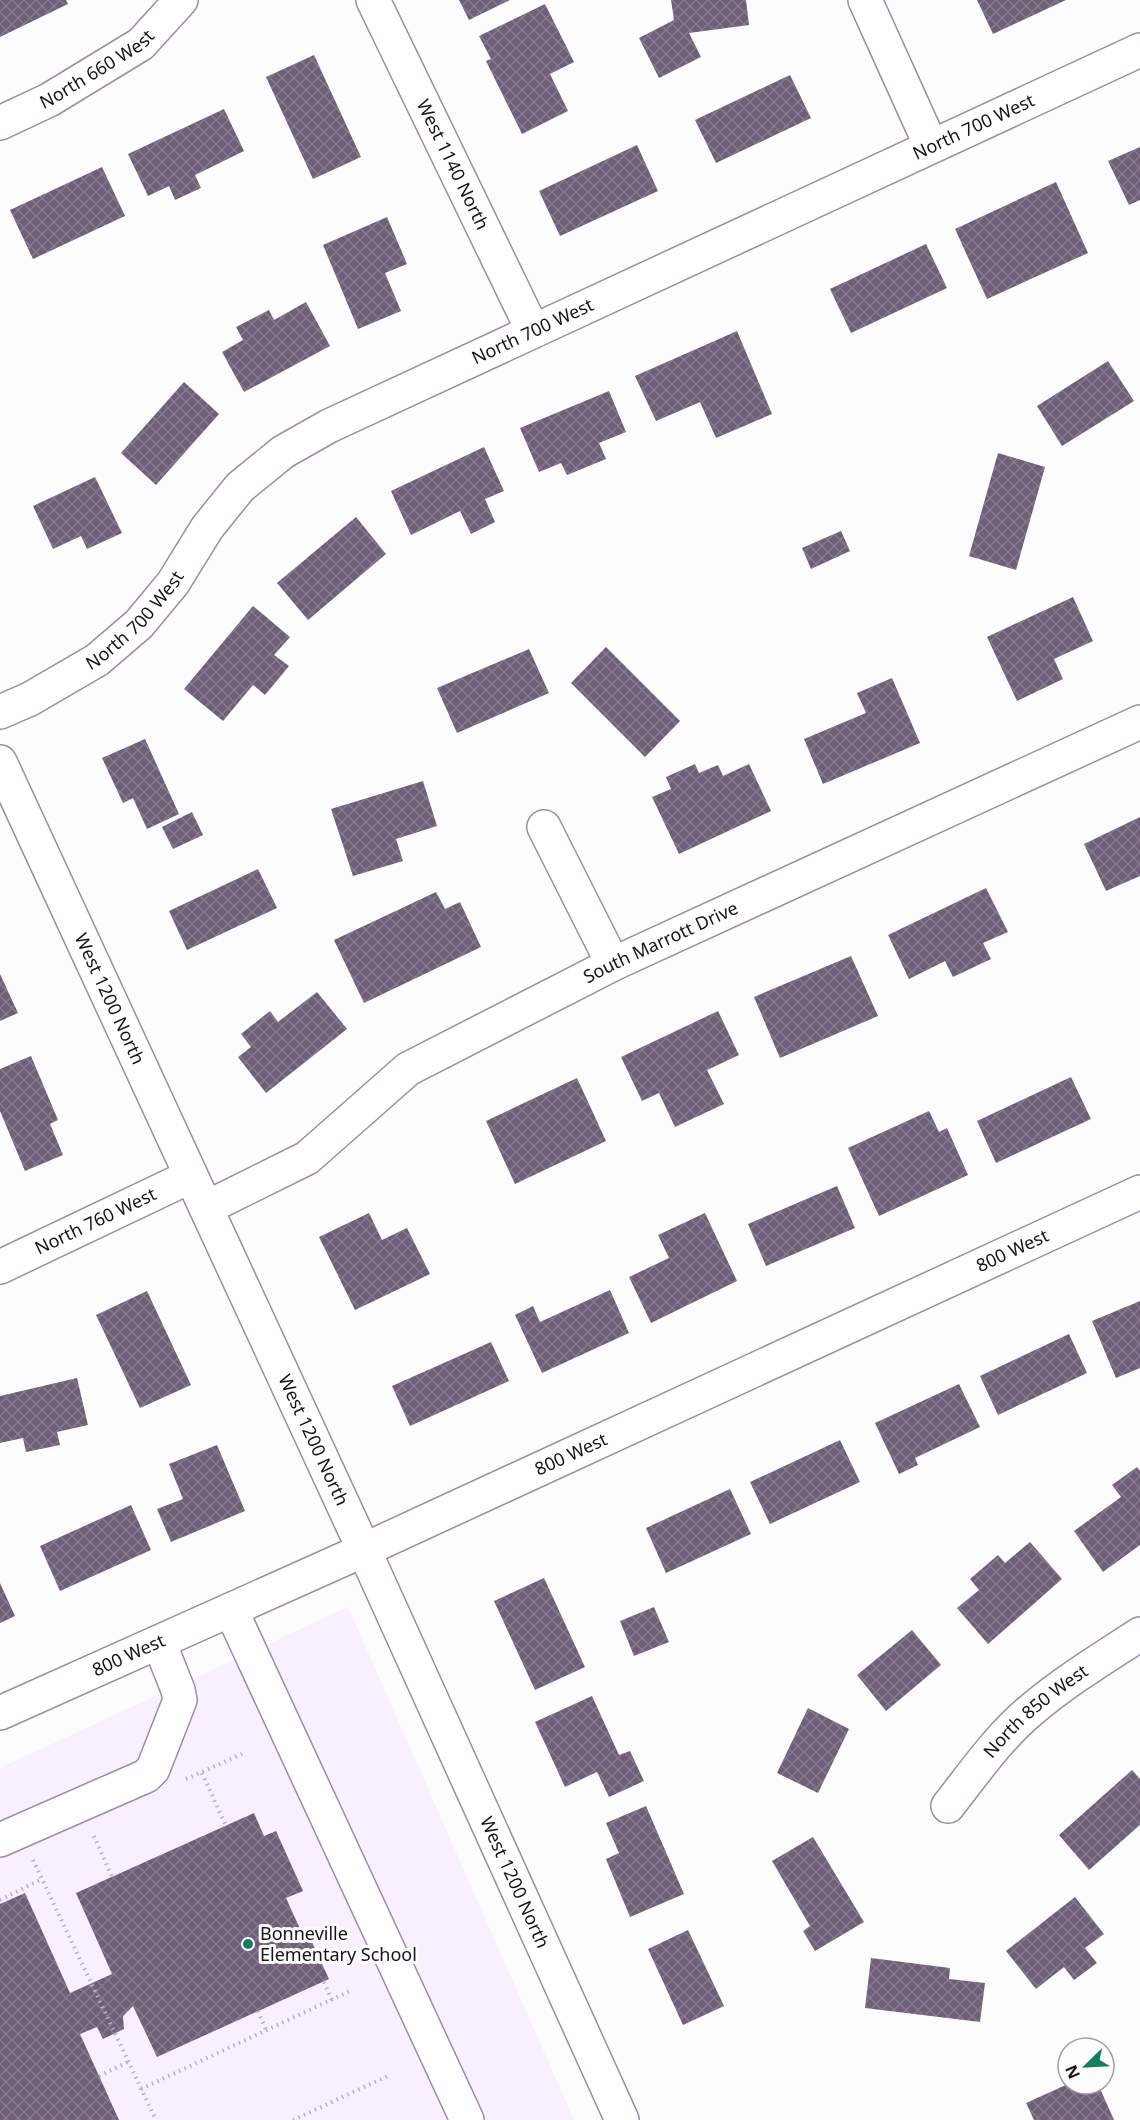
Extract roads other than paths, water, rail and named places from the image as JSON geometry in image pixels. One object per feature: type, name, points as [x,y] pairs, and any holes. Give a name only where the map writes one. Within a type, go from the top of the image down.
[{"type":"street","name":"North 660 West","points":[[0,123],[49,99],[141,44],[181,0]]},
{"type":"street","name":"West 1140 North","points":[[373,0],[533,331]]},
{"type":"street","points":[[865,0],[932,146]]},
{"type":"street","name":"North 700 West","points":[[0,712],[30,699],[98,660],[139,624],[173,583],[207,528],[240,487],[283,452],[329,426],[1140,50]]},
{"type":"street","name":"South Marrott Drive","points":[[206,1208],[307,1158],[408,1069],[613,964],[1140,722]]},
{"type":"street","name":"West 1200 North","points":[[0,762],[364,1550],[622,2120]]},
{"type":"street","points":[[544,827],[613,964]]},
{"type":"street","name":"North 760 West","points":[[0,1267],[191,1176]]},
{"type":"street","name":"800 West","points":[[0,1713],[364,1550],[1140,1192]]},
{"type":"street","points":[[231,1610],[467,2120]]},
{"type":"street","name":"North 850 West","points":[[948,1806],[999,1742],[1030,1711],[1082,1672],[1140,1634]]},
{"type":"street","points":[[14,1846],[146,1776],[153,1769],[180,1700],[159,1642]]},
{"type":"place","name":"Bonneville Elementary School","points":[[248,1944]]}]
